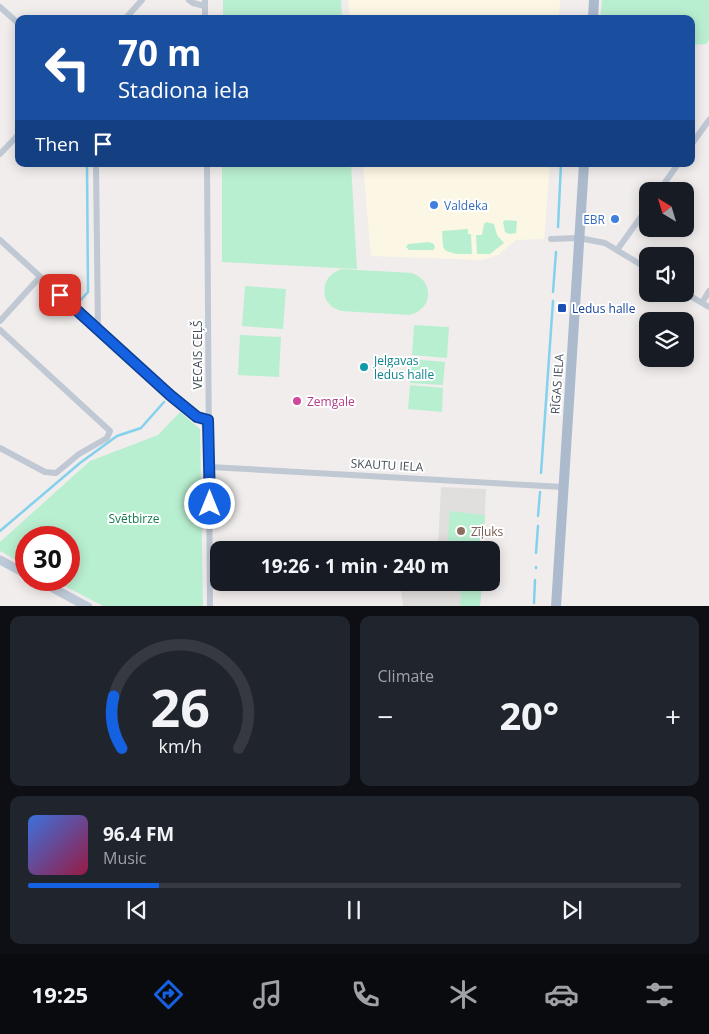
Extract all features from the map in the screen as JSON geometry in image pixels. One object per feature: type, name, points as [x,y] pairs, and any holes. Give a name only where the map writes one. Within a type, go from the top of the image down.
[{"type":"main road","points":[[593,15],[594,0]]},
{"type":"main road","name":"RĪGAS IELA","points":[[556,606],[584,167]]},
{"type":"main road","points":[[0,560],[15,568]]},
{"type":"main road","points":[[59,591],[88,606]]},
{"type":"street","points":[[129,15],[142,0]]},
{"type":"street","points":[[189,0],[193,3],[205,3]]},
{"type":"street","points":[[0,7],[15,20]]},
{"type":"street","points":[[695,139],[709,120]]},
{"type":"street","points":[[0,154],[15,138]]},
{"type":"street","points":[[96,167],[98,330]]},
{"type":"street","name":"VECAIS CEĻŠ","points":[[207,167],[210,606]]},
{"type":"street","points":[[665,182],[676,167]]},
{"type":"street","points":[[617,250],[639,219]]},
{"type":"street","points":[[551,239],[579,238],[605,243],[639,263]]},
{"type":"street","points":[[0,240],[184,406],[197,417],[208,420]]},
{"type":"street","points":[[0,321],[40,276]]},
{"type":"street","points":[[702,303],[709,291]]},
{"type":"street","points":[[694,298],[709,307]]},
{"type":"street","points":[[0,330],[110,431],[107,438],[79,454],[56,473],[44,472],[0,448]]},
{"type":"street","name":"SKAUTU IELA","points":[[210,467],[563,488]]},
{"type":"shaded area","points":[[348,0],[560,0],[559,15],[350,15]]},
{"type":"shaded area","points":[[363,167],[550,167],[544,239],[516,240],[498,255],[483,260],[371,256]]},
{"type":"shaded area","name":"Zīļuks","points":[[441,487],[486,489],[483,541],[438,541]]},
{"type":"shaded area","points":[[401,591],[481,591],[480,606],[403,606]]},
{"type":"green space","points":[[223,0],[341,0],[342,15],[223,15]]},
{"type":"green space","points":[[602,0],[709,0],[709,40],[706,44],[695,45],[695,15],[600,15]]},
{"type":"green space","points":[[222,167],[351,167],[357,269],[222,262]]},
{"type":"green space","points":[[505,220],[517,221],[516,233],[509,234],[505,232],[503,222]]},
{"type":"green space","points":[[486,222],[494,224],[497,235],[504,243],[490,254],[477,254],[476,235],[482,235]]},
{"type":"green space","points":[[468,229],[468,234],[471,234],[472,254],[456,254],[446,251],[443,247],[442,231]]},
{"type":"green space","points":[[429,242],[434,244],[435,248],[433,250],[409,250],[406,247],[408,244]]},
{"type":"green space","points":[[342,269],[412,273],[425,282],[428,295],[427,302],[417,312],[409,315],[341,311],[332,307],[326,300],[324,289],[329,277]]},
{"type":"green space","points":[[245,286],[286,289],[283,329],[242,326]]},
{"type":"green space","points":[[414,325],[449,327],[447,358],[412,355]]},
{"type":"green space","points":[[240,335],[281,337],[279,377],[238,375]]},
{"type":"green space","points":[[412,359],[445,362],[443,385],[410,383]]},
{"type":"green space","points":[[410,385],[443,388],[442,412],[408,409]]},
{"type":"green space","name":"Svētbirze","points":[[180,412],[200,429],[203,606],[103,606],[74,591],[80,591],[80,526],[18,526],[90,461],[158,435]]},
{"type":"green space","points":[[450,511],[485,515],[484,541],[448,541]]},
{"type":"green space","name":"Svētbirze","points":[[15,528],[15,560],[0,551],[0,542]]},
{"type":"green space","points":[[461,591],[481,591],[480,606],[460,606]]},
{"type":"waterway","points":[[78,303],[88,292],[87,167]]},
{"type":"waterway","points":[[558,227],[561,167]]},
{"type":"waterway","points":[[553,292],[556,252]]},
{"type":"waterway","points":[[541,473],[553,301]]},
{"type":"waterway","points":[[0,531],[80,463],[117,436],[141,428],[164,402]]},
{"type":"waterway","points":[[538,516],[540,492]]},
{"type":"waterway","points":[[536,553],[538,526]]},
{"type":"waterway","points":[[534,603],[535,580]]},
{"type":"place","name":"Valdeka","points":[[434,205]]},
{"type":"place","name":"EBR","points":[[615,219]]},
{"type":"place","name":"Ledus halle","points":[[562,308]]},
{"type":"place","name":"Jelgavas ledus halle","points":[[364,367]]},
{"type":"place","name":"Zemgale","points":[[297,401]]},
{"type":"place","name":"Zīļuks","points":[[461,531]]},
{"type":"route","points":[[60,295],[170,395],[197,417],[208,420],[210,504]]}]
